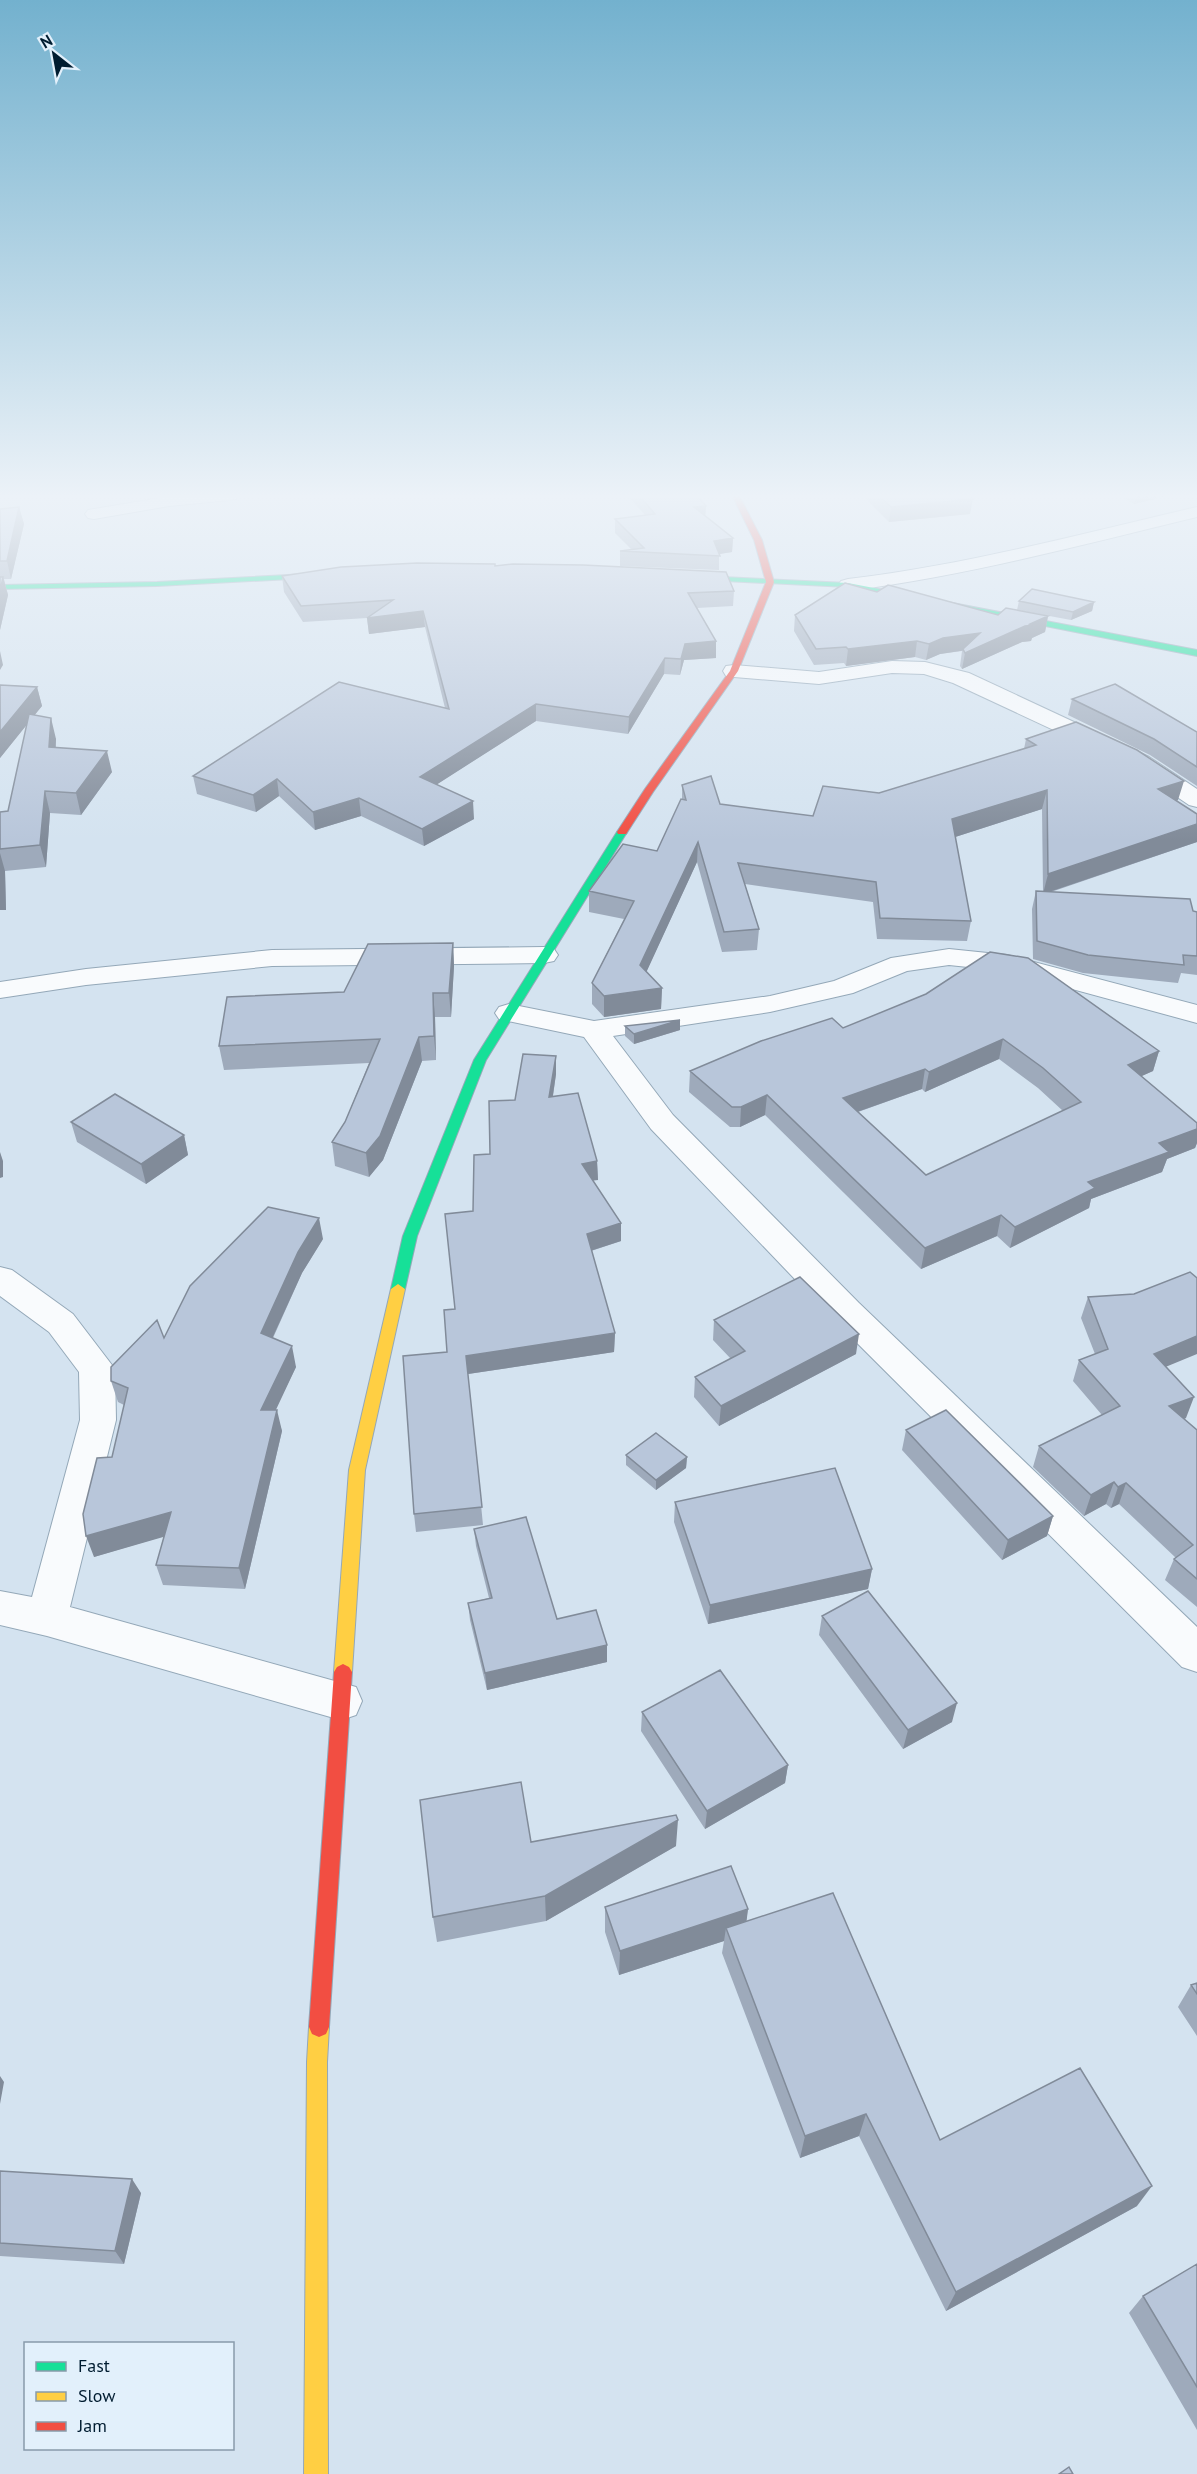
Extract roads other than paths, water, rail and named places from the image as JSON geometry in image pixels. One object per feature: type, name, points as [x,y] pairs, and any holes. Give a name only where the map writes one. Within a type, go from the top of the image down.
[{"type":"main road","points":[[316,2474],[317,2062],[357,1470],[410,1236],[480,1060],[648,791],[734,671],[758,610]]},
{"type":"main road","points":[[979,610],[1197,653]]},
{"type":"street","points":[[734,671],[819,678],[892,668],[934,670],[961,678],[1141,762],[1197,800]]},
{"type":"street","points":[[0,990],[86,977],[272,958],[544,955]]},
{"type":"street","points":[[509,1013],[594,1030],[770,1004],[843,987],[901,964],[949,957],[1007,963],[1197,1014]]},
{"type":"street","points":[[594,1030],[662,1122],[848,1312],[1197,1654]]},
{"type":"street","points":[[0,1279],[61,1323],[97,1368],[98,1420],[47,1618]]},
{"type":"street","points":[[0,1608],[47,1618],[341,1701]]}]
